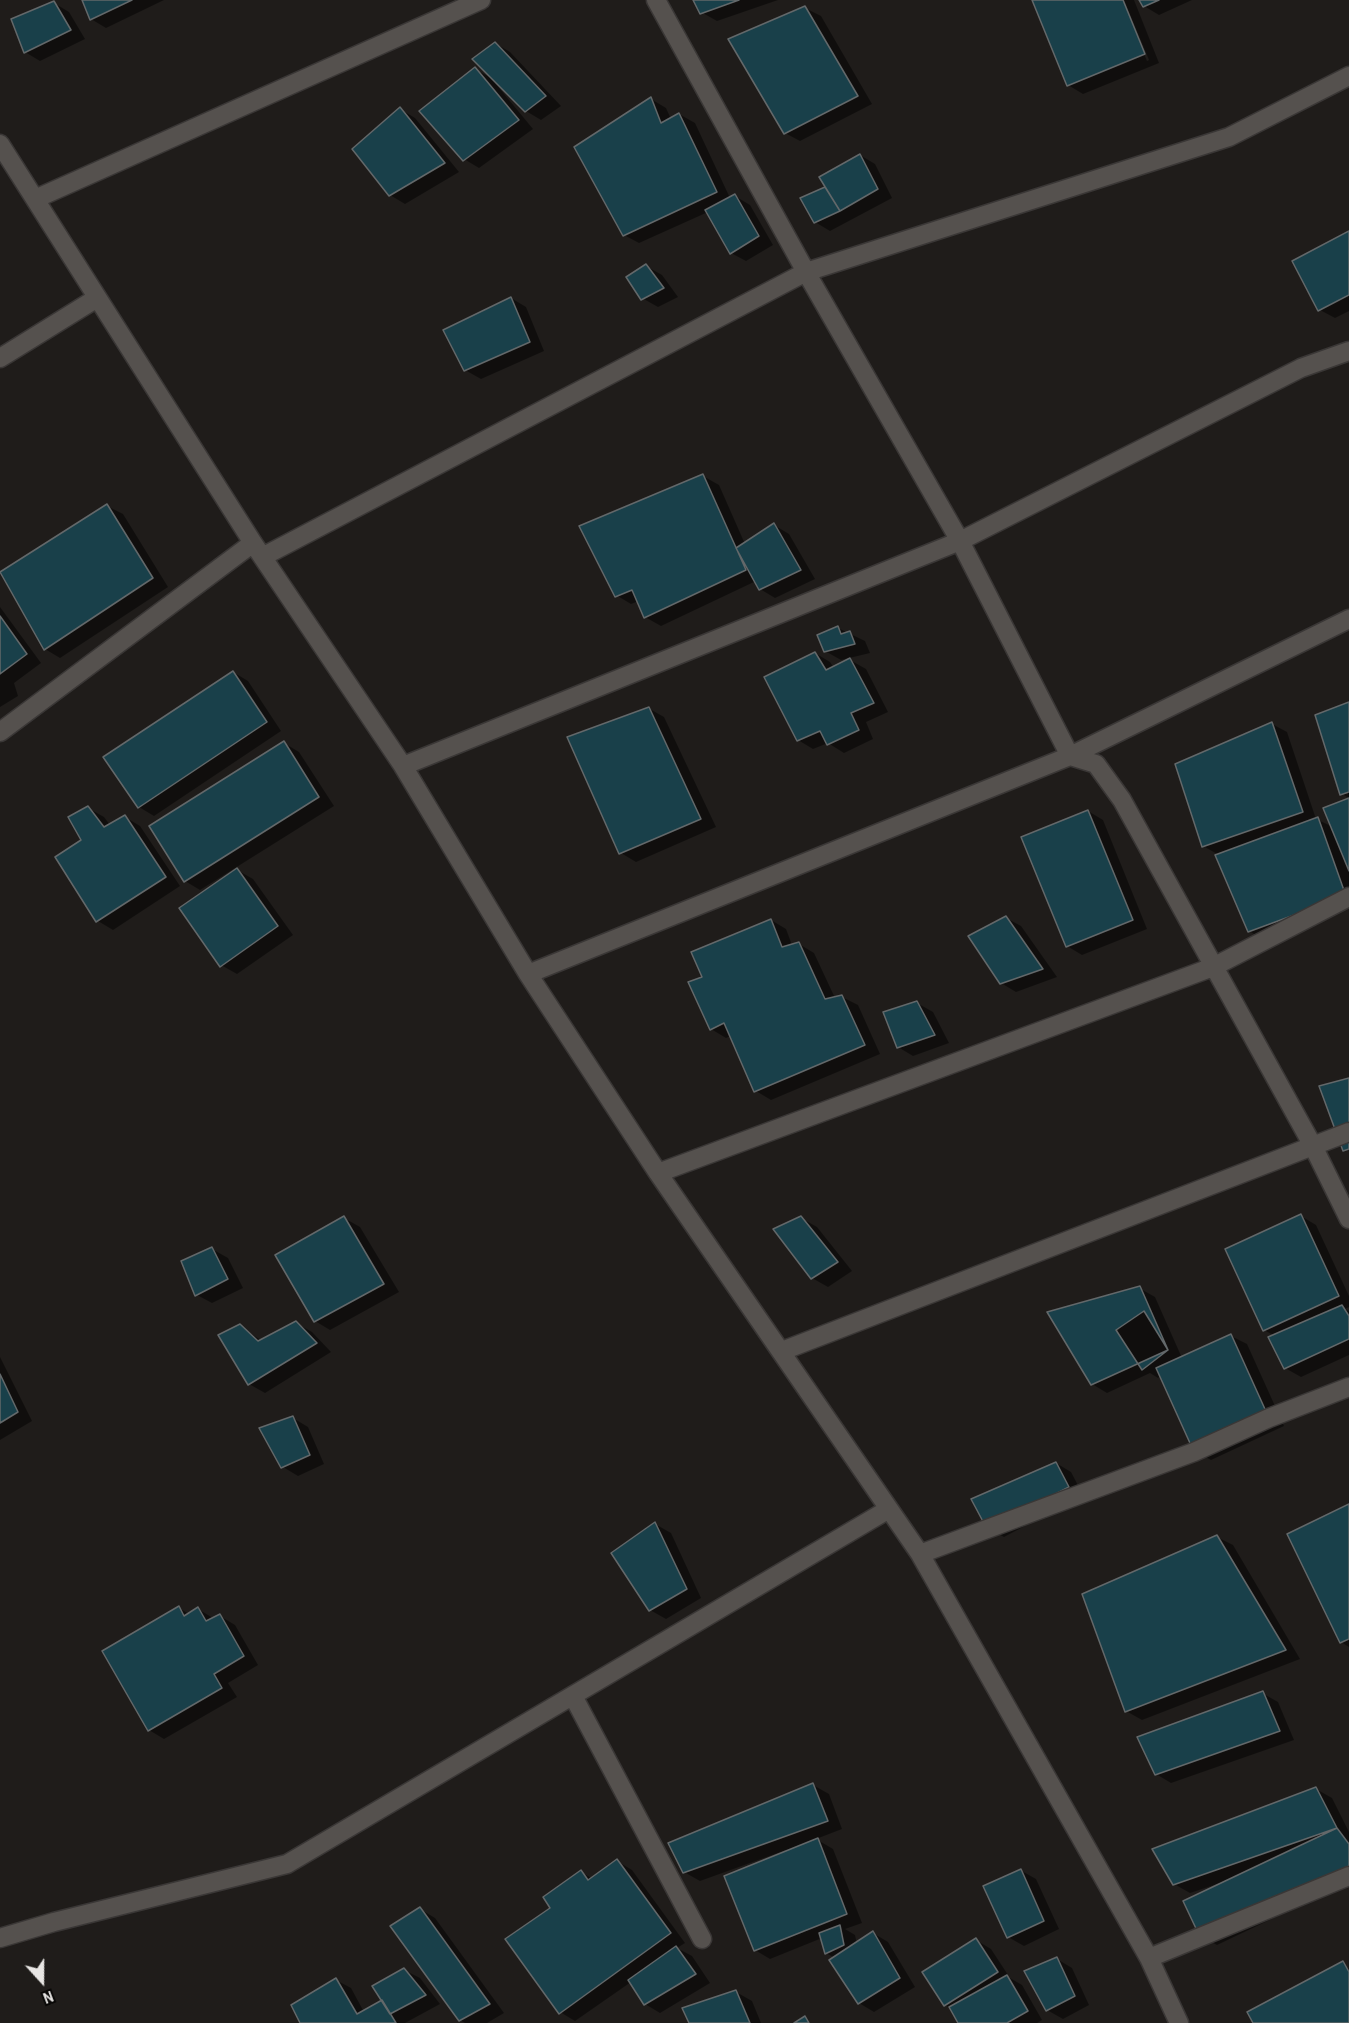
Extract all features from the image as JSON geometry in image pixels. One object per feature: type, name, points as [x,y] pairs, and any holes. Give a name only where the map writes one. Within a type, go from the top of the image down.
[{"type":"street","points":[[35,199],[482,0]]},
{"type":"street","points":[[656,0],[806,272],[960,541],[1070,756],[1096,764],[1122,800],[1313,1146],[1349,1219]]},
{"type":"street","points":[[0,732],[259,550],[806,272],[1229,136],[1349,76]]},
{"type":"street","points":[[0,144],[259,550],[403,766],[528,974],[658,1173],[920,1554],[1149,1958],[1179,2023]]},
{"type":"street","points":[[0,358],[97,298]]},
{"type":"street","points":[[403,766],[960,541],[1300,368],[1349,351]]},
{"type":"street","points":[[528,974],[1070,756],[1349,619]]},
{"type":"street","points":[[658,1173],[1213,967],[1349,897]]},
{"type":"street","points":[[782,1351],[1349,1132]]},
{"type":"street","points":[[920,1554],[1194,1452],[1269,1418],[1349,1387]]},
{"type":"street","points":[[0,1938],[54,1922],[287,1864],[889,1509]]},
{"type":"street","points":[[573,1696],[702,1939]]},
{"type":"street","points":[[1149,1958],[1349,1876]]},
{"type":"building","points":[[82,0],[132,0],[90,20]]},
{"type":"building","points":[[693,0],[739,0],[700,14]]},
{"type":"building","points":[[1032,0],[1123,0],[1145,54],[1067,86]]},
{"type":"building","points":[[1139,0],[1159,0],[1143,7]]},
{"type":"building","points":[[54,1],[71,30],[24,53],[11,19]]},
{"type":"building","points":[[805,6],[858,96],[784,134],[728,39]]},
{"type":"building","points":[[495,42],[546,96],[525,112],[472,59]]},
{"type":"building","points":[[475,67],[519,120],[463,161],[419,111]]},
{"type":"building","points":[[651,97],[661,123],[679,113],[717,192],[623,236],[574,147]]},
{"type":"building","points":[[400,107],[445,163],[389,196],[352,149]]},
{"type":"building","points":[[860,154],[878,189],[840,211],[819,177]]},
{"type":"building","points":[[825,187],[840,211],[814,223],[800,198]]},
{"type":"building","points":[[735,194],[759,236],[730,254],[705,210]]},
{"type":"building","points":[[1349,231],[1349,295],[1318,311],[1292,261]]},
{"type":"building","points":[[646,264],[664,288],[641,300],[626,277]]},
{"type":"building","points":[[511,297],[530,342],[464,371],[443,330]]},
{"type":"building","points":[[703,474],[746,570],[644,618],[632,590],[615,597],[579,526]]},
{"type":"building","points":[[107,504],[153,578],[44,650],[0,572]]},
{"type":"building","points":[[774,523],[801,570],[759,590],[736,548]]},
{"type":"building","points":[[0,616],[27,654],[0,674]]},
{"type":"building","points":[[838,626],[841,634],[850,631],[855,644],[824,652],[817,635]]},
{"type":"building","points":[[815,652],[826,670],[850,658],[874,703],[851,713],[859,730],[827,745],[820,731],[797,741],[764,677]]},
{"type":"building","points":[[233,671],[267,722],[138,808],[103,757]]},
{"type":"building","points":[[1349,702],[1349,792],[1340,795],[1315,715]]},
{"type":"building","points":[[649,707],[701,819],[619,854],[567,737]]},
{"type":"building","points":[[1272,722],[1303,812],[1202,847],[1175,764]]},
{"type":"building","points":[[284,741],[319,797],[184,882],[149,826]]},
{"type":"building","points":[[1349,798],[1349,871],[1323,808]]},
{"type":"building","points":[[88,806],[104,827],[125,815],[166,877],[96,922],[55,857],[81,840],[68,817]]},
{"type":"building","points":[[1088,810],[1133,920],[1066,947],[1021,837]]},
{"type":"building","points":[[1318,817],[1346,896],[1248,932],[1215,855]]},
{"type":"building","points":[[237,868],[278,926],[220,967],[179,908]]},
{"type":"building","points":[[1006,916],[1043,969],[1000,984],[968,936]]},
{"type":"building","points":[[771,919],[782,947],[799,942],[825,999],[842,995],[865,1045],[754,1092],[724,1023],[710,1030],[688,982],[702,977],[691,952]]},
{"type":"building","points":[[917,1001],[935,1035],[897,1048],[883,1012]]},
{"type":"building","points":[[1349,1078],[1349,1149],[1343,1151],[1319,1086]]},
{"type":"building","points":[[1301,1214],[1339,1296],[1263,1331],[1225,1249]]},
{"type":"building","points":[[344,1216],[384,1284],[314,1322],[275,1255]]},
{"type":"building","points":[[801,1216],[838,1262],[811,1279],[773,1229]]},
{"type":"building","points":[[212,1247],[228,1279],[195,1296],[181,1261]]},
{"type":"building","points":[[1140,1286],[1168,1350],[1091,1385],[1047,1312]]},
{"type":"building","points":[[1342,1305],[1349,1316],[1349,1339],[1284,1369],[1268,1337]]},
{"type":"building","points":[[1144,1311],[1168,1350],[1142,1370],[1116,1330]]},
{"type":"building","points":[[296,1321],[317,1343],[248,1385],[218,1335],[240,1324],[258,1341]]},
{"type":"building","points":[[1231,1334],[1269,1418],[1194,1452],[1156,1368]]},
{"type":"building","points":[[0,1374],[18,1412],[0,1423]]},
{"type":"building","points":[[293,1416],[310,1455],[281,1468],[259,1428]]},
{"type":"building","points":[[1056,1462],[1069,1487],[987,1529],[971,1499]]},
{"type":"building","points":[[1349,1504],[1349,1639],[1340,1643],[1287,1534]]},
{"type":"building","points":[[655,1522],[687,1589],[649,1611],[611,1553]]},
{"type":"building","points":[[1217,1535],[1286,1650],[1125,1712],[1082,1594]]},
{"type":"building","points":[[179,1606],[184,1616],[198,1607],[206,1621],[220,1614],[244,1656],[214,1674],[222,1688],[148,1731],[102,1651]]},
{"type":"building","points":[[1263,1691],[1280,1731],[1155,1775],[1137,1737]]},
{"type":"building","points":[[813,1783],[828,1821],[683,1873],[668,1843]]},
{"type":"building","points":[[1316,1787],[1337,1828],[1173,1885],[1152,1849]]},
{"type":"building","points":[[1337,1828],[1349,1844],[1349,1866],[1200,1937],[1183,1901]]},
{"type":"building","points":[[818,1838],[847,1914],[754,1951],[724,1876]]},
{"type":"building","points":[[617,1859],[671,1933],[559,2014],[505,1939],[550,1908],[543,1897],[581,1870],[588,1880]]},
{"type":"building","points":[[1021,1869],[1044,1921],[1007,1938],[983,1886]]},
{"type":"building","points":[[420,1907],[490,2004],[459,2021],[390,1926]]},
{"type":"building","points":[[840,1925],[844,1945],[825,1954],[819,1933]]},
{"type":"building","points":[[873,1931],[900,1978],[858,2004],[829,1960]]},
{"type":"building","points":[[976,1938],[998,1972],[944,2006],[922,1972]]},
{"type":"building","points":[[676,1946],[696,1974],[644,2005],[628,1980]]},
{"type":"building","points":[[1057,1957],[1075,1996],[1046,2011],[1024,1971]]},
{"type":"building","points":[[1343,1961],[1349,1972],[1349,2023],[1253,2023],[1247,2012]]},
{"type":"building","points":[[404,1968],[426,1995],[390,2014],[372,1986]]},
{"type":"building","points":[[1007,1975],[1028,2011],[1007,2023],[958,2023],[949,2007]]},
{"type":"building","points":[[336,1978],[357,2014],[382,2000],[396,2023],[300,2023],[291,2005]]},
{"type":"building","points":[[736,1990],[750,2023],[689,2023],[682,2008]]},
{"type":"building","points":[[805,2016],[809,2023],[794,2023]]}]
